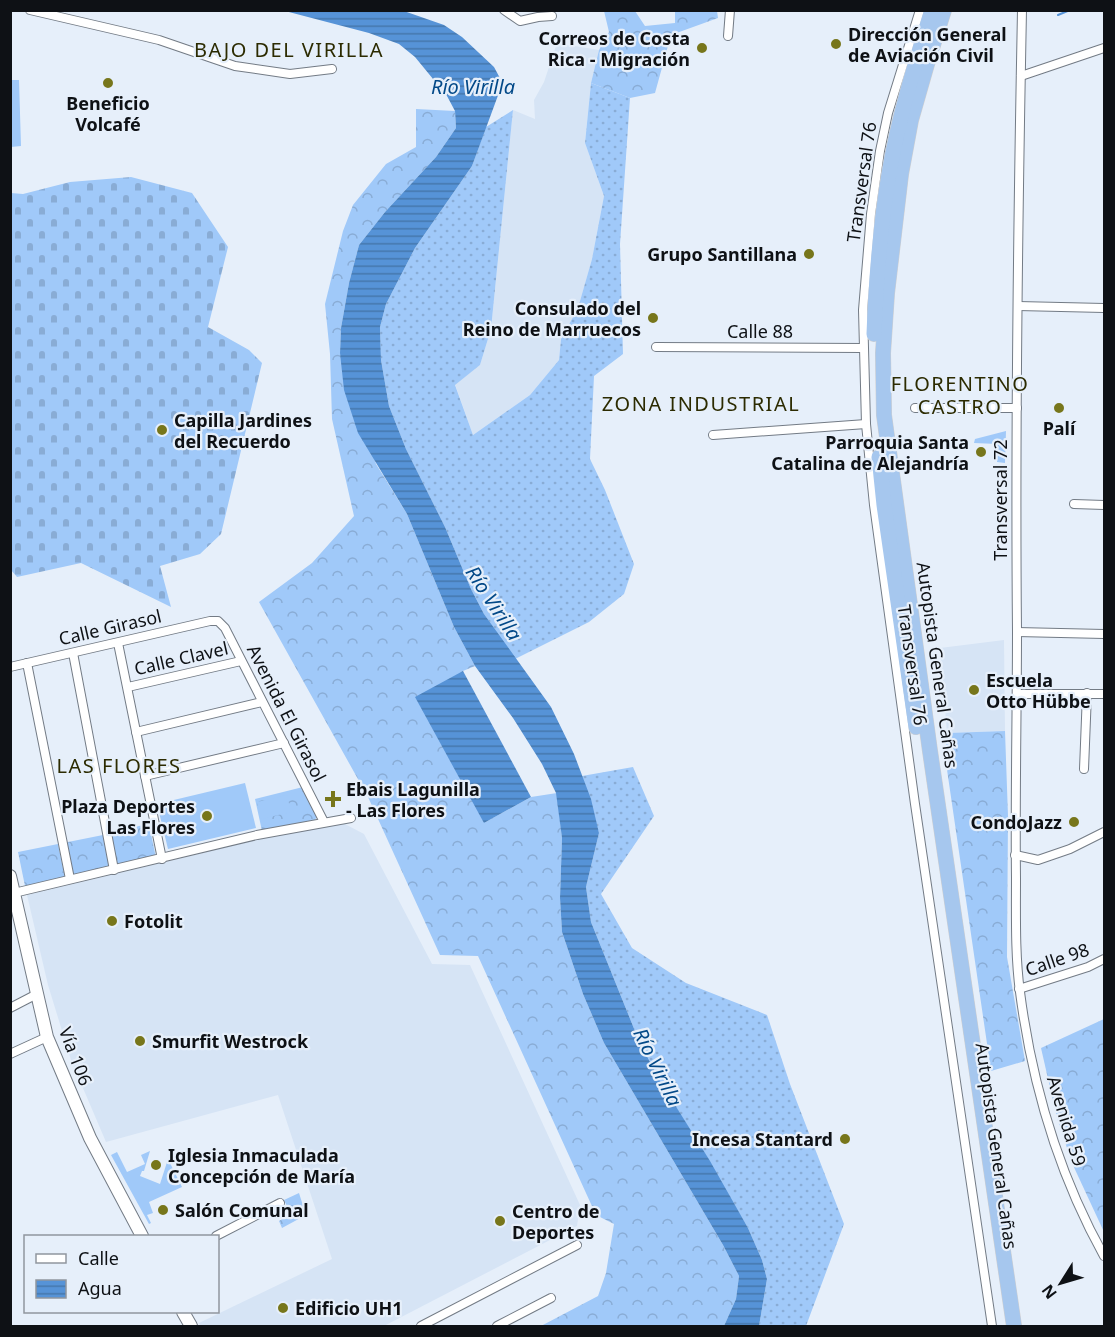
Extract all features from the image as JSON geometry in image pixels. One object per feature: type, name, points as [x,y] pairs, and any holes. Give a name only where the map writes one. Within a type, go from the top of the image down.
[{"type":"highway","name":"Autopista General Cañas","points":[[932,10],[902,114],[889,174],[876,299],[875,415],[886,517],[1004,1326]]},
{"type":"highway","name":"Autopista General Cañas","points":[[944,10],[911,120],[901,174],[886,303],[883,353],[884,415],[1014,1326]]},
{"type":"main road","name":"Vía 106","points":[[10,876],[47,1037],[90,1138],[141,1235]]},
{"type":"street","points":[[30,10],[159,40],[235,66],[290,74],[332,69]]},
{"type":"street","points":[[504,10],[520,21],[538,14],[552,16]]},
{"type":"street","points":[[728,36],[729,10]]},
{"type":"street","name":"Transversal 76","points":[[920,10],[895,85],[880,151],[871,214],[863,310],[866,424],[874,505],[909,758],[993,1326]]},
{"type":"street","name":"Transversal 72","points":[[1019,989],[1015,855],[1022,10]]},
{"type":"street","points":[[1021,76],[1104,48]]},
{"type":"street","points":[[1018,306],[1104,308]]},
{"type":"street","name":"Calle 88","points":[[656,347],[863,348]]},
{"type":"street","points":[[915,408],[1017,408]]},
{"type":"street","points":[[714,435],[866,424]]},
{"type":"street","points":[[1074,504],[1104,505]]},
{"type":"street","name":"Calle Girasol","points":[[10,667],[218,621]]},
{"type":"street","name":"Avenida El Girasol","points":[[218,621],[225,628],[324,822]]},
{"type":"street","points":[[1017,632],[1104,634]]},
{"type":"street","points":[[118,643],[162,859]]},
{"type":"street","points":[[73,653],[114,870]]},
{"type":"street","name":"Calle Clavel","points":[[128,687],[241,661]]},
{"type":"street","points":[[27,663],[70,879]]},
{"type":"street","points":[[1084,769],[1087,693]]},
{"type":"street","points":[[1017,694],[1104,694]]},
{"type":"street","points":[[136,732],[262,702]]},
{"type":"street","points":[[145,776],[284,743]]},
{"type":"street","points":[[14,893],[257,835],[351,818]]},
{"type":"street","points":[[1015,855],[1038,860],[1070,849],[1104,832]]},
{"type":"street","name":"Calle 98","points":[[1019,989],[1088,967],[1104,959]]},
{"type":"street","name":"Avenida 59","points":[[1019,989],[1030,1054],[1061,1166],[1104,1256]]},
{"type":"street","points":[[10,1008],[37,994]]},
{"type":"street","points":[[10,1054],[47,1037]]},
{"type":"street","points":[[218,1235],[280,1203]]},
{"type":"street","points":[[421,1326],[432,1324],[577,1245]]},
{"type":"street","points":[[497,1326],[551,1298]]},
{"type":"shaded area","points":[[557,43],[599,50],[591,83],[585,143],[604,196],[592,259],[578,308],[561,339],[559,360],[530,395],[473,435],[455,384],[480,365],[491,329],[513,110],[535,119],[534,100],[544,82]]},
{"type":"shaded area","name":"Escuela Otto Hübbe","points":[[1004,640],[1005,731],[947,733],[940,648]]},
{"type":"shaded area","points":[[341,822],[364,834],[432,964],[470,965],[580,1205],[577,1226],[384,1326],[201,1326],[199,1323],[332,1259],[278,1095],[106,1142],[71,1060],[48,985],[27,895],[260,837]]},
{"type":"green space","points":[[604,11],[635,11],[645,26],[675,23],[675,11],[717,11],[718,18],[671,35],[655,93],[630,98],[591,83],[599,50],[609,32]]},
{"type":"green space","points":[[11,80],[19,80],[21,146],[11,147]]},
{"type":"green space","points":[[591,83],[630,98],[620,244],[623,354],[594,376],[590,459],[605,490],[634,564],[624,594],[589,622],[515,659],[484,614],[471,589],[445,527],[406,449],[389,406],[381,360],[380,327],[386,304],[415,248],[472,166],[486,127],[513,110],[491,329],[480,365],[455,385],[473,435],[530,395],[559,360],[561,339],[578,308],[592,259],[604,196],[585,143]]},
{"type":"green space","points":[[416,109],[455,111],[456,128],[436,157],[385,212],[359,245],[341,328],[340,353],[376,464],[407,514],[454,627],[475,666],[463,671],[484,823],[531,797],[557,793],[562,838],[560,898],[562,932],[583,994],[604,1043],[739,1276],[736,1299],[724,1326],[541,1326],[598,1296],[606,1273],[614,1224],[596,1215],[478,956],[440,955],[368,797],[259,602],[312,563],[354,516],[332,419],[330,354],[325,304],[343,231],[353,205],[386,164],[416,147]]},
{"type":"green space","points":[[131,177],[192,193],[228,247],[208,327],[249,350],[262,363],[221,534],[200,554],[160,566],[171,607],[81,563],[17,577],[11,570],[11,193],[23,194],[70,182]]},
{"type":"green space","points":[[1006,431],[1005,463],[997,462],[997,444],[974,443],[975,439]]},
{"type":"green space","points":[[1005,731],[1008,816],[1007,957],[1025,1061],[991,1071],[945,756],[947,733]]},
{"type":"green space","points":[[633,767],[654,816],[601,894],[632,948],[686,983],[767,1015],[790,1084],[844,1224],[806,1326],[759,1326],[767,1279],[762,1260],[748,1228],[660,1081],[639,1041],[591,922],[586,887],[599,833],[582,776]]},
{"type":"green space","name":"Plaza Deportes Las Flores","points":[[245,783],[256,828],[168,849],[157,804]]},
{"type":"green space","points":[[303,787],[317,816],[315,820],[262,831],[255,799]]},
{"type":"green space","points":[[287,795],[291,812],[261,819],[257,802]]},
{"type":"green space","points":[[149,824],[156,858],[116,866],[109,832]]},
{"type":"green space","points":[[103,835],[110,869],[70,877],[63,843]]},
{"type":"green space","points":[[58,844],[65,878],[25,886],[18,852]]},
{"type":"green space","points":[[1104,1019],[1104,1232],[1072,1163],[1057,1118],[1041,1048]]},
{"type":"green space","points":[[150,1151],[144,1171],[140,1176],[160,1184],[168,1159],[182,1187],[149,1202],[153,1213],[147,1215],[151,1223],[149,1224],[111,1155],[117,1152],[127,1172],[145,1164],[141,1155]]},
{"type":"green space","points":[[299,1193],[306,1215],[282,1228],[279,1221],[291,1214],[284,1200]]},
{"type":"water","name":"Río Virilla","points":[[401,10],[444,25],[462,37],[494,67],[501,80],[500,90],[472,166],[415,248],[386,304],[380,327],[381,360],[389,406],[406,449],[445,527],[484,614],[551,707],[574,754],[591,799],[599,833],[586,887],[591,922],[639,1041],[660,1081],[710,1161],[748,1228],[762,1260],[767,1279],[759,1326],[724,1326],[736,1299],[739,1276],[604,1043],[583,994],[562,932],[560,898],[562,838],[556,793],[542,764],[513,718],[475,666],[454,627],[407,514],[358,433],[344,390],[340,353],[341,328],[359,245],[385,212],[436,157],[456,128],[455,111],[447,96],[415,57],[399,44],[369,33],[285,11]]},
{"type":"water","points":[[463,671],[531,797],[484,823],[415,697]]},
{"type":"waterway","points":[[1058,15],[1070,10]]},
{"type":"place","name":"Dirección General de Aviación Civil","points":[[836,44]]},
{"type":"place","name":"Correos de Costa Rica - Migración","points":[[702,48]]},
{"type":"place","name":"Beneficio Volcafé","points":[[108,83]]},
{"type":"place","name":"Grupo Santillana","points":[[809,254]]},
{"type":"place","name":"Consulado del Reino de Marruecos","points":[[653,318]]},
{"type":"place","name":"Palí","points":[[1059,408]]},
{"type":"place","name":"Capilla Jardines del Recuerdo","points":[[162,430]]},
{"type":"place","name":"Parroquia Santa Catalina de Alejandría","points":[[981,452]]},
{"type":"place","name":"Escuela Otto Hübbe","points":[[974,690]]},
{"type":"place","name":"Ebais Lagunilla - Las Flores","points":[[333,799]]},
{"type":"place","name":"Plaza Deportes Las Flores","points":[[207,816]]},
{"type":"place","name":"CondoJazz","points":[[1074,822]]},
{"type":"place","name":"Fotolit","points":[[112,921]]},
{"type":"place","name":"Smurfit Westrock","points":[[140,1041]]},
{"type":"place","name":"Incesa Stantard","points":[[845,1139]]},
{"type":"place","name":"Iglesia Inmaculada Concepción de María","points":[[156,1165]]},
{"type":"place","name":"Salón Comunal","points":[[163,1210]]},
{"type":"place","name":"Centro de Deportes","points":[[500,1221]]},
{"type":"place","name":"Edificio UH1","points":[[283,1308]]},
{"type":"district","name":"BAJO DEL VIRILLA","points":[[289,49]]},
{"type":"district","name":"FLORENTINO CASTRO","points":[[960,394]]},
{"type":"district","name":"ZONA INDUSTRIAL","points":[[701,403]]},
{"type":"district","name":"LAS FLORES","points":[[119,765]]}]
